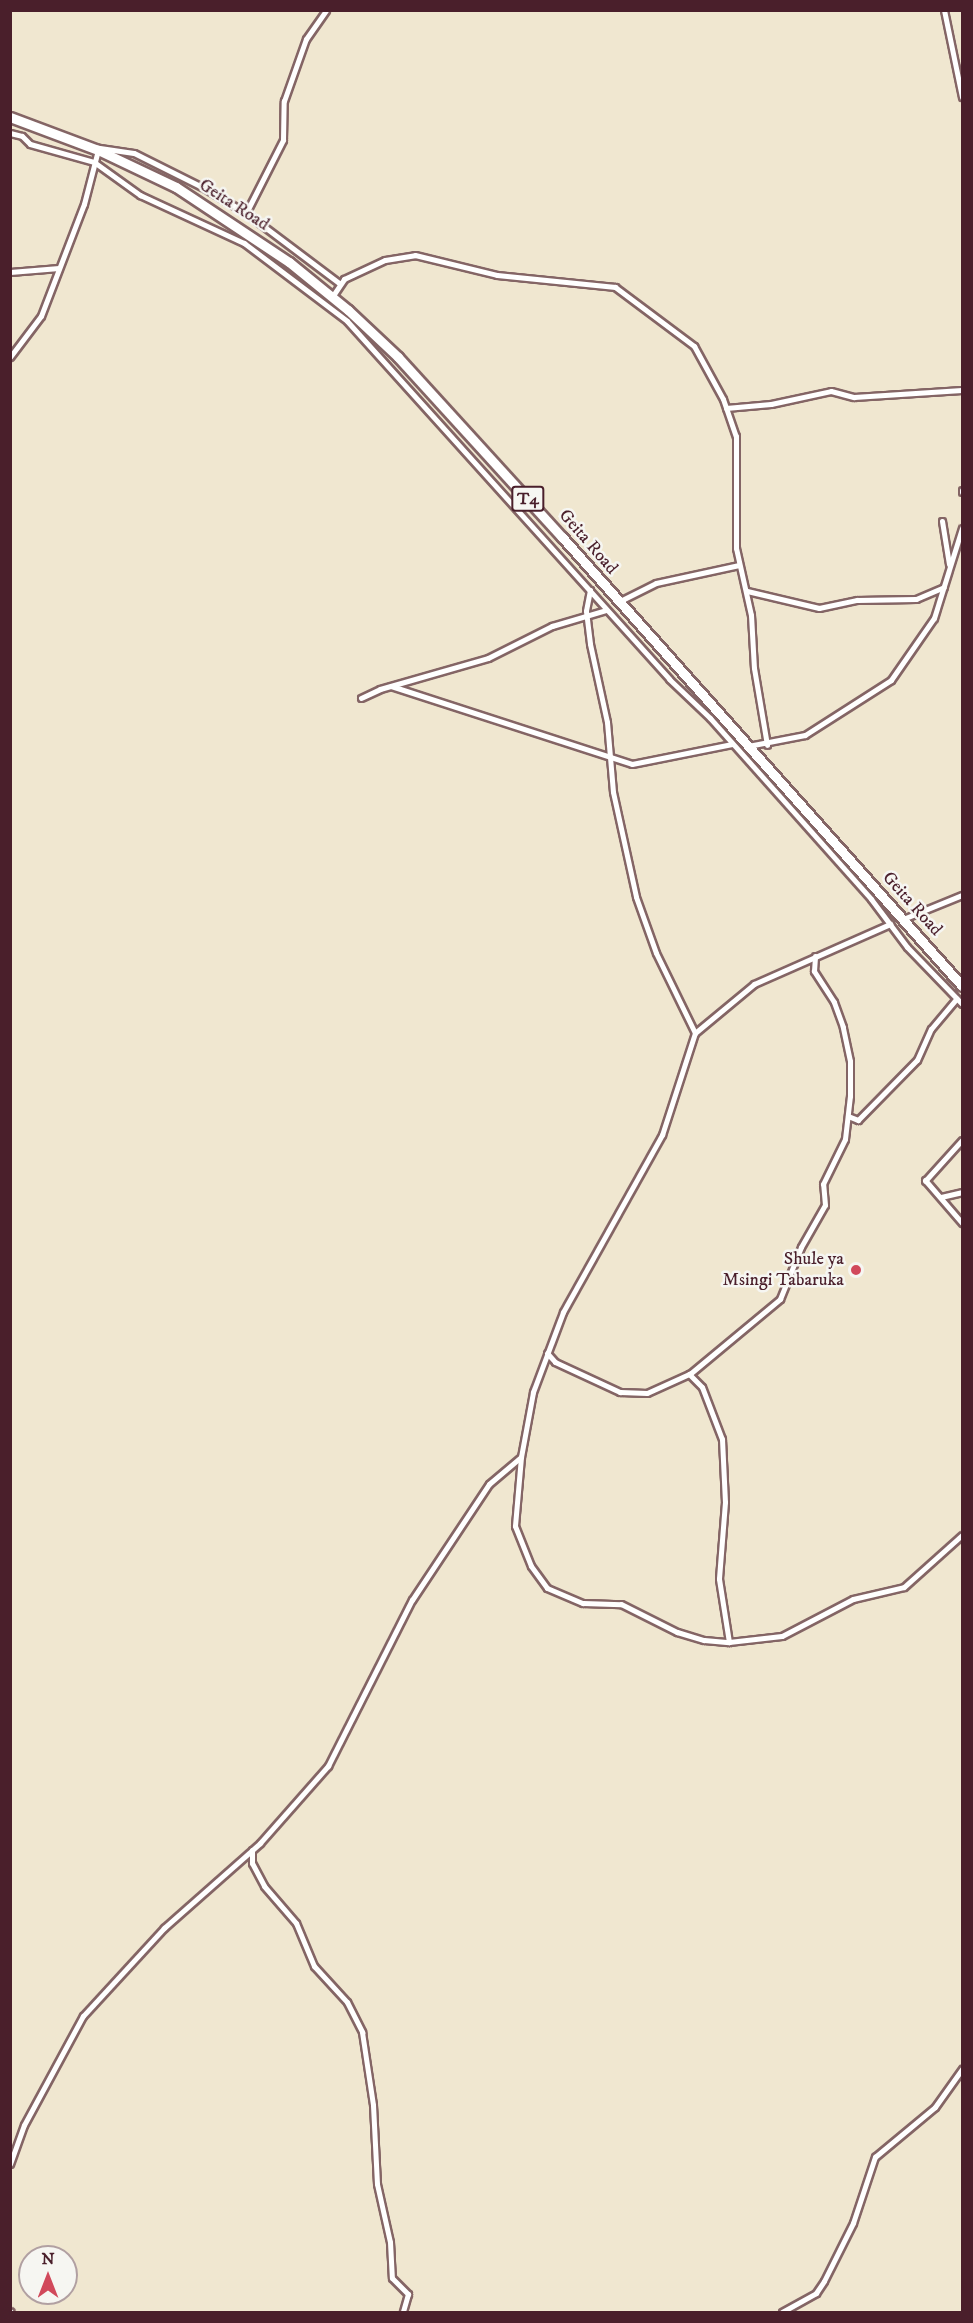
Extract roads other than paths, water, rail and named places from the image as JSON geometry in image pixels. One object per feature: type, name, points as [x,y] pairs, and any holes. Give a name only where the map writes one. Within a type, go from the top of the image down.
[{"type":"highway","name":"Geita Road","points":[[10,117],[143,170],[213,210],[289,262],[332,297],[398,357],[963,986]]},
{"type":"street","points":[[246,213],[283,140],[284,101],[306,39],[326,10]]},
{"type":"street","points":[[944,10],[963,97]]},
{"type":"street","points":[[10,133],[30,144],[94,162],[140,195],[256,249],[339,315],[606,610],[732,744],[963,1004]]},
{"type":"street","points":[[10,357],[41,316],[84,204],[94,162],[94,149],[104,146],[134,153],[246,213],[339,283]]},
{"type":"street","points":[[332,297],[339,283],[385,260],[408,255],[454,262],[497,275],[615,287],[694,346],[726,408],[736,436],[734,524],[739,565],[747,591],[754,668],[767,745]]},
{"type":"street","points":[[10,272],[59,268]]},
{"type":"street","points":[[726,408],[771,404],[831,391],[854,397],[963,390]]},
{"type":"street","points":[[942,521],[949,566]]},
{"type":"street","points":[[746,746],[767,745],[806,735],[884,686],[920,643],[934,618],[963,528]]},
{"type":"street","points":[[618,602],[656,583],[739,565]]},
{"type":"street","points":[[747,591],[819,608],[857,600],[916,599],[944,587]]},
{"type":"street","points":[[590,590],[586,616],[604,700],[613,792],[640,909],[656,952],[695,1033]]},
{"type":"street","points":[[361,698],[391,686],[488,658],[552,626],[606,610]]},
{"type":"street","points":[[391,686],[632,764],[732,744]]},
{"type":"street","points":[[903,918],[963,895]]},
{"type":"street","points":[[890,924],[754,984],[695,1033],[662,1135],[567,1302],[547,1353],[530,1402],[521,1457],[516,1530],[531,1566],[550,1590],[583,1603],[621,1604],[686,1635],[729,1642],[787,1634],[853,1599],[904,1587],[963,1535]]},
{"type":"street","points":[[547,1353],[555,1362],[620,1392],[647,1393],[689,1374],[780,1299],[801,1246],[825,1205],[823,1184],[845,1139],[848,1116],[848,1052],[837,1008],[814,971],[815,956]]},
{"type":"street","points":[[848,1116],[858,1120],[917,1060],[931,1029],[957,998]]},
{"type":"street","points":[[963,1140],[925,1180],[963,1223]]},
{"type":"street","points":[[941,1197],[963,1192]]},
{"type":"street","points":[[689,1374],[702,1387],[722,1439],[725,1502],[719,1579],[721,1614],[729,1642]]},
{"type":"street","points":[[10,2164],[24,2125],[83,2016],[164,1929],[252,1850],[328,1766],[412,1600],[489,1484],[521,1457]]},
{"type":"street","points":[[252,1850],[252,1863],[264,1886],[296,1923],[314,1966],[347,2002],[362,2032],[374,2105],[377,2184],[390,2242],[393,2278],[408,2294],[404,2313]]},
{"type":"street","points":[[782,2313],[816,2293],[824,2281],[853,2223],[875,2157],[935,2107],[963,2069]]},
{"type":"place","name":"Shule ya Msingi Tabaruka","points":[[856,1270]]}]
